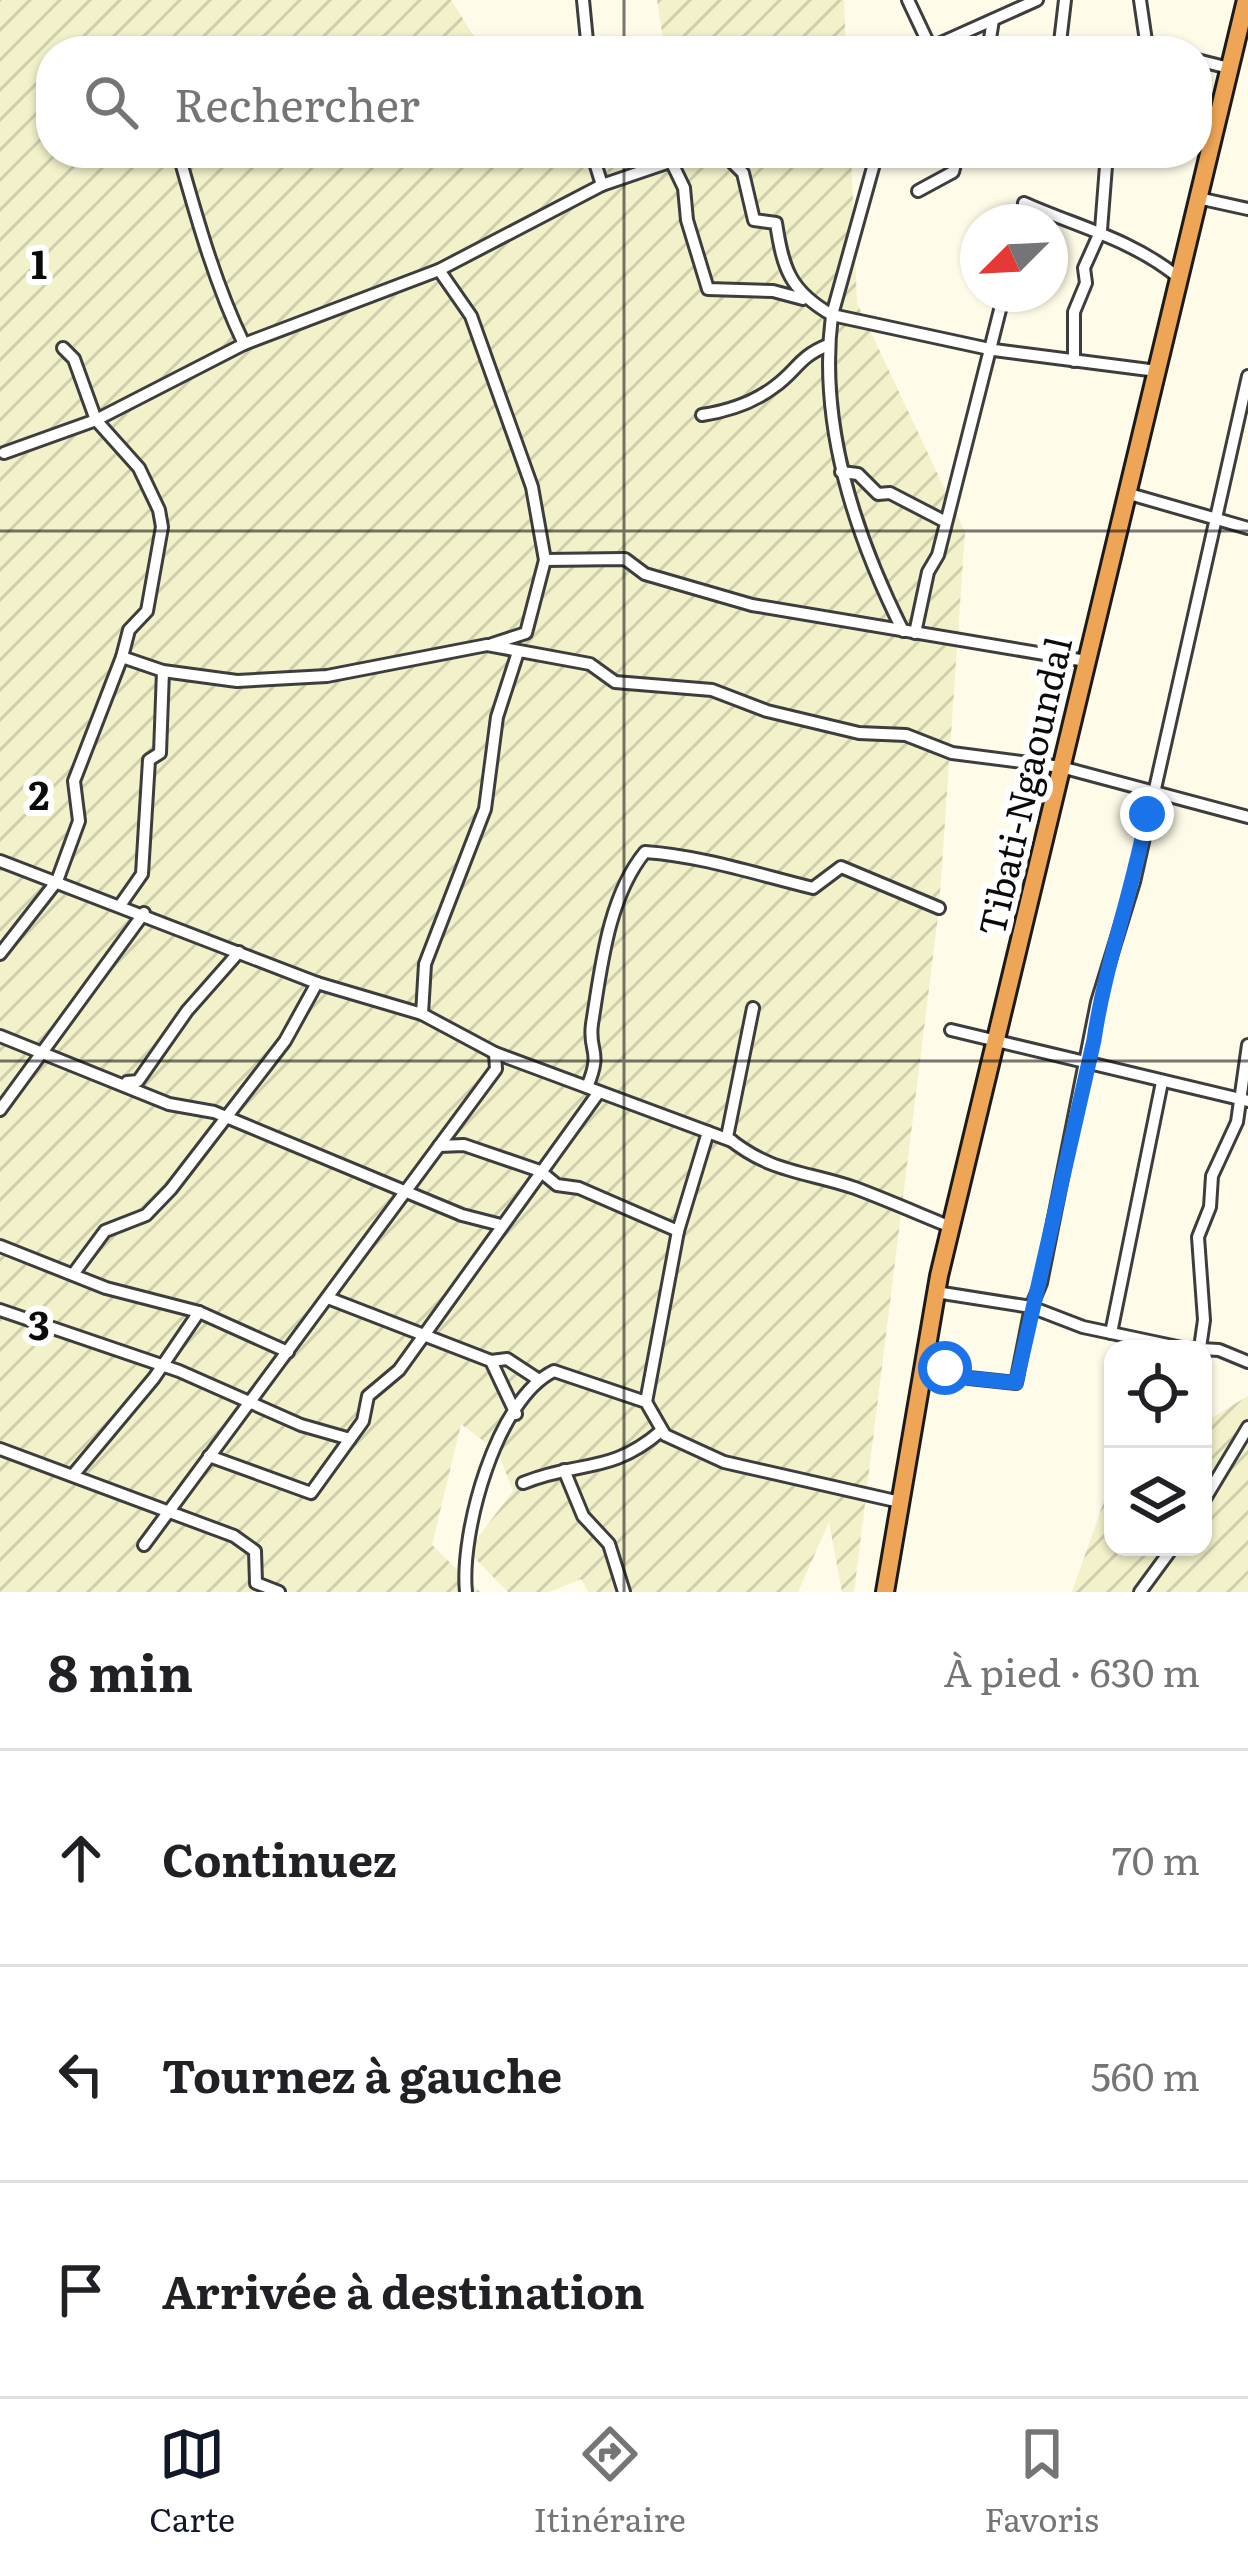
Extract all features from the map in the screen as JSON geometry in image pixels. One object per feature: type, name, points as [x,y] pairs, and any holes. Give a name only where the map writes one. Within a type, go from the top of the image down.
[{"type":"highway","name":"Tibati-Ngaoundal","points":[[1212,115],[1246,0]]},
{"type":"highway","name":"Tibati-Ngaoundal","points":[[885,1592],[936,1292],[1198,198],[1201,168]]},
{"type":"street","points":[[583,0],[587,36]]},
{"type":"street","points":[[908,0],[922,36]]},
{"type":"street","points":[[959,35],[1037,0]]},
{"type":"street","points":[[1061,36],[1065,0]]},
{"type":"street","points":[[1140,0],[1146,36]]},
{"type":"street","points":[[990,36],[993,20]]},
{"type":"street","points":[[1212,64],[1229,68]]},
{"type":"street","points":[[183,168],[207,236],[220,294],[244,344]]},
{"type":"street","points":[[597,168],[602,185]]},
{"type":"street","points":[[4,453],[96,420],[244,344],[439,270],[602,185],[651,168]]},
{"type":"street","points":[[674,168],[684,188],[687,220],[708,289],[773,291],[803,298],[832,315],[994,350],[1157,370]]},
{"type":"street","points":[[738,168],[754,220],[776,223],[784,273],[803,298]]},
{"type":"street","points":[[874,168],[832,315],[828,345],[841,472],[875,577],[909,632]]},
{"type":"street","points":[[918,191],[954,168]]},
{"type":"street","points":[[1073,361],[1074,312],[1086,283],[1084,268],[1101,230],[1106,168]]},
{"type":"street","points":[[1198,198],[1248,209]]},
{"type":"street","points":[[1068,218],[1150,254],[1178,277]]},
{"type":"street","points":[[122,657],[163,671],[237,681],[327,676],[526,633],[545,560],[532,487],[471,316],[439,270]]},
{"type":"street","points":[[909,632],[994,350],[1001,312]]},
{"type":"street","points":[[702,415],[736,410],[749,397],[775,387],[802,356],[828,345]]},
{"type":"street","points":[[0,954],[57,881],[79,821],[74,782],[129,630],[147,611],[162,527],[140,467],[96,420],[74,359],[62,348]]},
{"type":"street","points":[[923,1364],[969,1378],[1016,1383],[1031,1307],[1044,1272],[1098,997],[1134,883],[1151,790],[1187,661],[1248,376]]},
{"type":"street","points":[[841,472],[858,474],[878,494],[890,493],[944,521]]},
{"type":"street","points":[[1126,493],[1248,528]]},
{"type":"street","points":[[545,560],[625,559],[645,574],[752,605],[1086,661]]},
{"type":"street","points":[[487,645],[590,664],[615,682],[712,690],[766,711],[854,732],[905,735],[952,753],[1061,767],[1248,817]]},
{"type":"street","points":[[422,1014],[425,964],[484,809],[497,717],[518,652]]},
{"type":"street","points":[[122,904],[142,874],[149,760],[160,753],[163,671]]},
{"type":"street","points":[[209,1456],[311,1492],[363,1421],[368,1396],[399,1370],[541,1172],[593,1090],[599,1059],[591,1029],[608,935],[629,871],[645,852],[699,856],[716,866],[813,888],[841,867],[940,908]]},
{"type":"street","points":[[0,861],[317,982],[422,1014],[495,1053],[732,1141]]},
{"type":"street","points":[[0,1111],[144,913]]},
{"type":"street","points":[[122,1083],[138,1082],[187,1011],[238,952]]},
{"type":"street","points":[[74,1273],[105,1231],[146,1215],[285,1041],[317,982]]},
{"type":"street","points":[[754,1007],[737,1099],[724,1130],[732,1141],[748,1156],[787,1172],[841,1184],[951,1227]]},
{"type":"street","points":[[951,1030],[1088,1059],[1244,1100]]},
{"type":"street","points":[[0,1036],[169,1104],[200,1107],[501,1225]]},
{"type":"street","points":[[1201,1340],[1198,1237],[1244,1100],[1248,1046]]},
{"type":"street","points":[[144,1545],[496,1069],[495,1053]]},
{"type":"street","points":[[1111,1333],[1162,1082]]},
{"type":"street","points":[[708,1132],[678,1231],[646,1402],[661,1431],[744,1469],[900,1502]]},
{"type":"street","points":[[439,1146],[464,1145],[541,1172],[557,1185],[579,1188],[678,1231]]},
{"type":"street","points":[[0,1246],[106,1288],[199,1312],[287,1352]]},
{"type":"street","points":[[936,1292],[1031,1307],[1111,1333],[1153,1340]]},
{"type":"street","points":[[328,1298],[491,1361],[507,1359],[539,1380]]},
{"type":"street","points":[[0,1310],[252,1400],[301,1425],[350,1439]]},
{"type":"street","points":[[73,1475],[199,1312]]},
{"type":"street","points":[[1212,1352],[1248,1362]]},
{"type":"street","points":[[491,1361],[516,1414]]},
{"type":"street","points":[[466,1592],[465,1537],[481,1485],[516,1414],[539,1380],[560,1370],[646,1402]]},
{"type":"street","points":[[1212,1487],[1248,1426]]},
{"type":"street","points":[[523,1483],[564,1470],[615,1463],[661,1431]]},
{"type":"street","points":[[0,1449],[250,1546],[255,1551],[256,1583],[279,1592]]},
{"type":"street","points":[[564,1470],[566,1486],[579,1497],[583,1516],[609,1544],[624,1592]]},
{"type":"street","points":[[1140,1592],[1167,1556]]},
{"type":"green space","points":[[0,0],[451,0],[474,36],[36,36],[36,168],[852,168],[857,303],[965,532],[939,908],[854,1592],[842,1592],[829,1522],[798,1592],[588,1592],[581,1579],[549,1592],[508,1592],[468,1551],[513,1491],[498,1452],[461,1424],[432,1545],[480,1592],[0,1592]]},
{"type":"green space","points":[[657,0],[844,0],[845,36],[663,36]]},
{"type":"green space","points":[[1248,1396],[1248,1592],[1072,1592],[1104,1501],[1104,1556],[1212,1556],[1212,1418]]},
{"type":"route","points":[[945,1368],[969,1378],[1016,1383],[1031,1307],[1044,1272],[1074,1108],[1094,1040],[1097,1002],[1130,897],[1147,814]]}]
